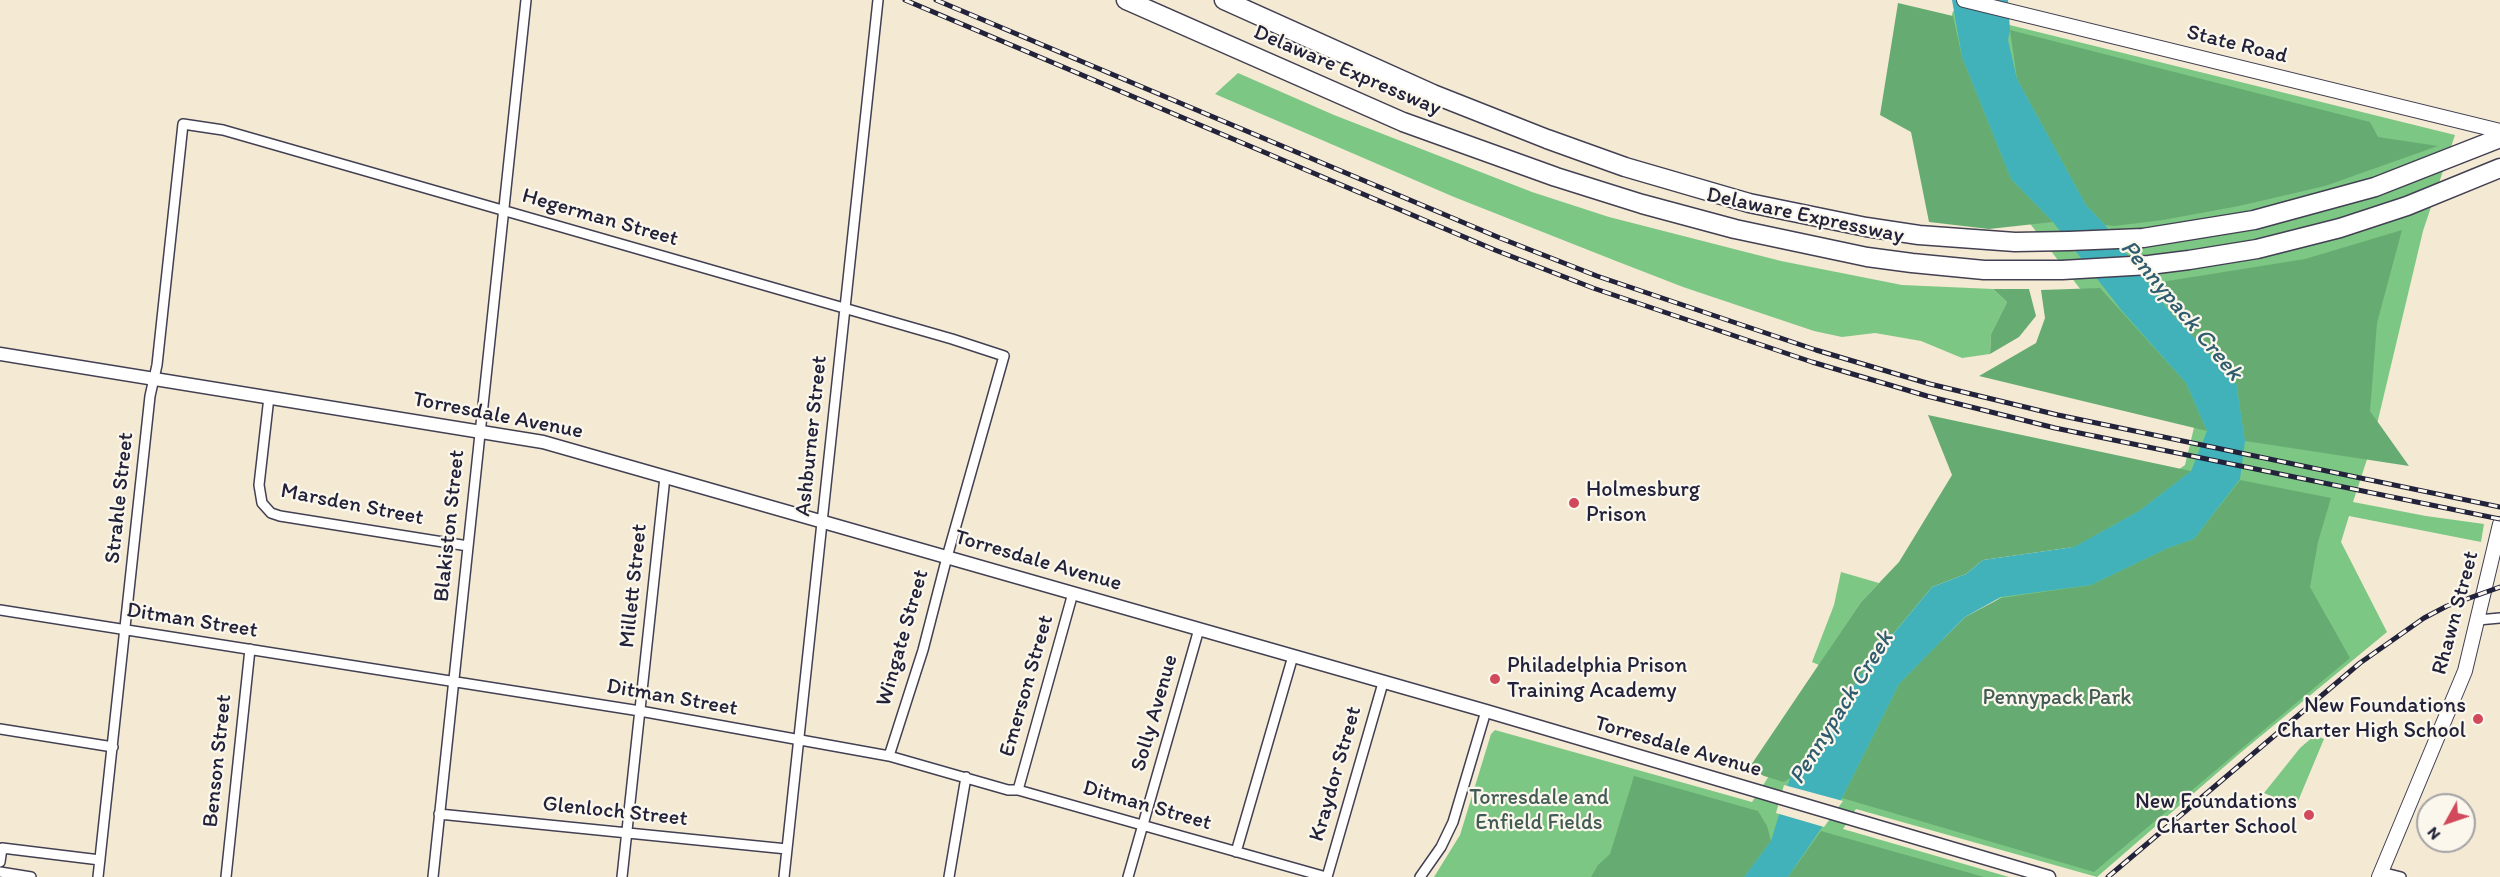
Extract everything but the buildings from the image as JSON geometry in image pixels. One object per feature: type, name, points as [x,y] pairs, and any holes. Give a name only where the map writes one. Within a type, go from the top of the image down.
[{"type":"highway","name":"Delaware Expressway","points":[[1126,0],[1403,122],[1578,184],[1704,220],[1816,247],[1912,263],[1984,270],[2062,270],[2189,260],[2257,249],[2340,228],[2407,206],[2492,171]]},
{"type":"highway","name":"Delaware Expressway","points":[[1224,0],[1433,94],[1625,166],[1759,205],[1866,227],[1963,240],[2069,241],[2171,234],[2254,220],[2375,188],[2500,138]]},
{"type":"main road","name":"State Road","points":[[1964,0],[2500,131]]},
{"type":"main road","name":"Rhawn Street","points":[[2380,875],[2465,671],[2500,524]]},
{"type":"street","name":"Blakiston Street","points":[[433,877],[526,0]]},
{"type":"street","name":"Ashburner Street","points":[[784,877],[878,3]]},
{"type":"street","name":"Hegerman Street","points":[[183,124],[223,130],[504,210],[952,339],[1004,358]]},
{"type":"street","name":"Strahle Street","points":[[98,877],[183,124]]},
{"type":"street","name":"Torresdale Avenue","points":[[0,354],[543,442],[1486,711],[2049,877]]},
{"type":"street","name":"Wingate Street","points":[[889,756],[923,650],[946,557],[1004,358]]},
{"type":"street","name":"Marsden Street","points":[[269,397],[260,495],[265,507],[280,516],[468,546]]},
{"type":"street","name":"Millett Street","points":[[622,877],[665,477]]},
{"type":"street","name":"Emerson Street","points":[[1018,789],[1073,593]]},
{"type":"street","name":"Ditman Street","points":[[0,610],[640,711],[889,756],[1008,790],[1018,789],[1326,877]]},
{"type":"street","points":[[2478,620],[2500,618]]},
{"type":"street","name":"Solly Avenue","points":[[1128,877],[1199,629]]},
{"type":"street","name":"Benson Street","points":[[226,877],[250,650]]},
{"type":"street","points":[[1236,852],[1293,656]]},
{"type":"street","name":"Kraydor Street","points":[[1326,877],[1383,683]]},
{"type":"street","points":[[1419,877],[1441,847],[1453,822],[1486,711]]},
{"type":"street","points":[[0,729],[112,747]]},
{"type":"street","points":[[949,877],[966,777]]},
{"type":"street","name":"Glenloch Street","points":[[439,814],[787,849]]},
{"type":"street","points":[[0,862],[2,848],[100,860]]},
{"type":"street","points":[[0,872],[31,877]]},
{"type":"street","points":[[2380,875],[2400,877]]},
{"type":"green space","points":[[1898,3],[1953,16],[1962,57],[2011,179],[2053,222],[1989,229],[1929,222],[1911,132],[1880,115]]},
{"type":"green space","name":"Pennypack Park","points":[[1953,11],[2455,135],[2423,231],[2373,441],[2353,502],[2484,524],[2481,542],[2349,516],[2341,542],[2387,632],[2239,754],[2097,877],[1856,809],[1843,829],[2009,877],[1434,877],[1460,835],[1491,734],[1495,730],[1752,802],[1784,753],[2185,465],[2197,415],[2094,307],[2008,195],[1944,47]]},
{"type":"green space","points":[[2010,30],[2370,122],[2378,137],[2438,146],[2325,186],[2239,206],[2163,220],[2105,225],[2086,205],[2017,79]]},
{"type":"green space","points":[[1238,73],[1334,115],[1532,192],[1609,217],[1781,261],[1902,285],[1993,289],[2007,302],[1991,334],[1990,354],[1962,358],[1921,341],[1875,333],[1842,337],[1814,331],[1683,287],[1454,197],[1215,94]]},
{"type":"green space","points":[[2402,230],[2377,323],[2370,411],[2409,466],[2245,441],[2236,382],[2170,312],[2155,283],[2305,259]]},
{"type":"green space","points":[[2100,288],[2186,383],[2207,431],[1979,376],[2036,343],[2045,318],[2041,290]]},
{"type":"green space","points":[[1993,289],[2029,289],[2036,316],[2019,337],[1990,354],[1991,334],[2007,302]]},
{"type":"green space","points":[[1928,415],[2191,471],[2139,511],[2074,547],[1983,560],[1966,574],[1932,587],[1870,662],[1790,778],[1784,782],[1764,776],[1749,768],[1861,602],[1899,562],[1952,475]]},
{"type":"green space","points":[[2240,480],[2331,498],[2318,542],[2310,587],[2350,658],[2094,872],[1842,798],[1899,684],[1965,617],[2001,598],[2091,585],[2168,548],[2194,539]]},
{"type":"green space","points":[[1841,572],[1879,583],[1861,602],[1819,665],[1812,662],[1834,605]]},
{"type":"green space","points":[[2315,735],[2324,739],[2296,806],[2264,793],[2300,748]]},
{"type":"green space","points":[[1634,776],[1758,811],[1767,826],[1771,841],[1744,877],[1591,877],[1598,865],[1610,854]]},
{"type":"green space","points":[[1821,831],[1984,877],[1788,877]]},
{"type":"water","name":"Pennypack Creek","points":[[1952,0],[2008,0],[2010,30],[2008,40],[2017,79],[2086,205],[2105,225],[2170,312],[2236,382],[2245,441],[2240,479],[2194,539],[2168,548],[2091,585],[2001,597],[1965,617],[1899,684],[1842,798],[1788,877],[1744,877],[1771,841],[1790,778],[1870,662],[1932,587],[1966,574],[1983,560],[2074,547],[2139,511],[2191,471],[2207,431],[2186,383],[2122,311],[2053,222],[2011,179],[1962,57]]},
{"type":"pier","points":[[1784,785],[1843,801],[1824,827],[1776,813]]},
{"type":"railway","points":[[905,0],[1495,250],[1593,288],[1812,362],[1927,396],[2055,428],[2500,519]]},
{"type":"railway","points":[[936,0],[1500,238],[1597,276],[1816,350],[1930,384],[2058,415],[2500,507]]},
{"type":"railway","points":[[2108,877],[2360,663],[2424,618],[2447,606],[2500,587]]},
{"type":"place","name":"Holmesburg Prison","points":[[1574,503]]},
{"type":"place","name":"Philadelphia Prison Training Academy","points":[[1495,679]]},
{"type":"place","name":"New Foundations Charter High School","points":[[2478,719]]},
{"type":"place","name":"New Foundations Charter School","points":[[2309,815]]},
{"type":"park label","name":"Torresdale and Enfield Fields","points":[[1539,810]]}]
